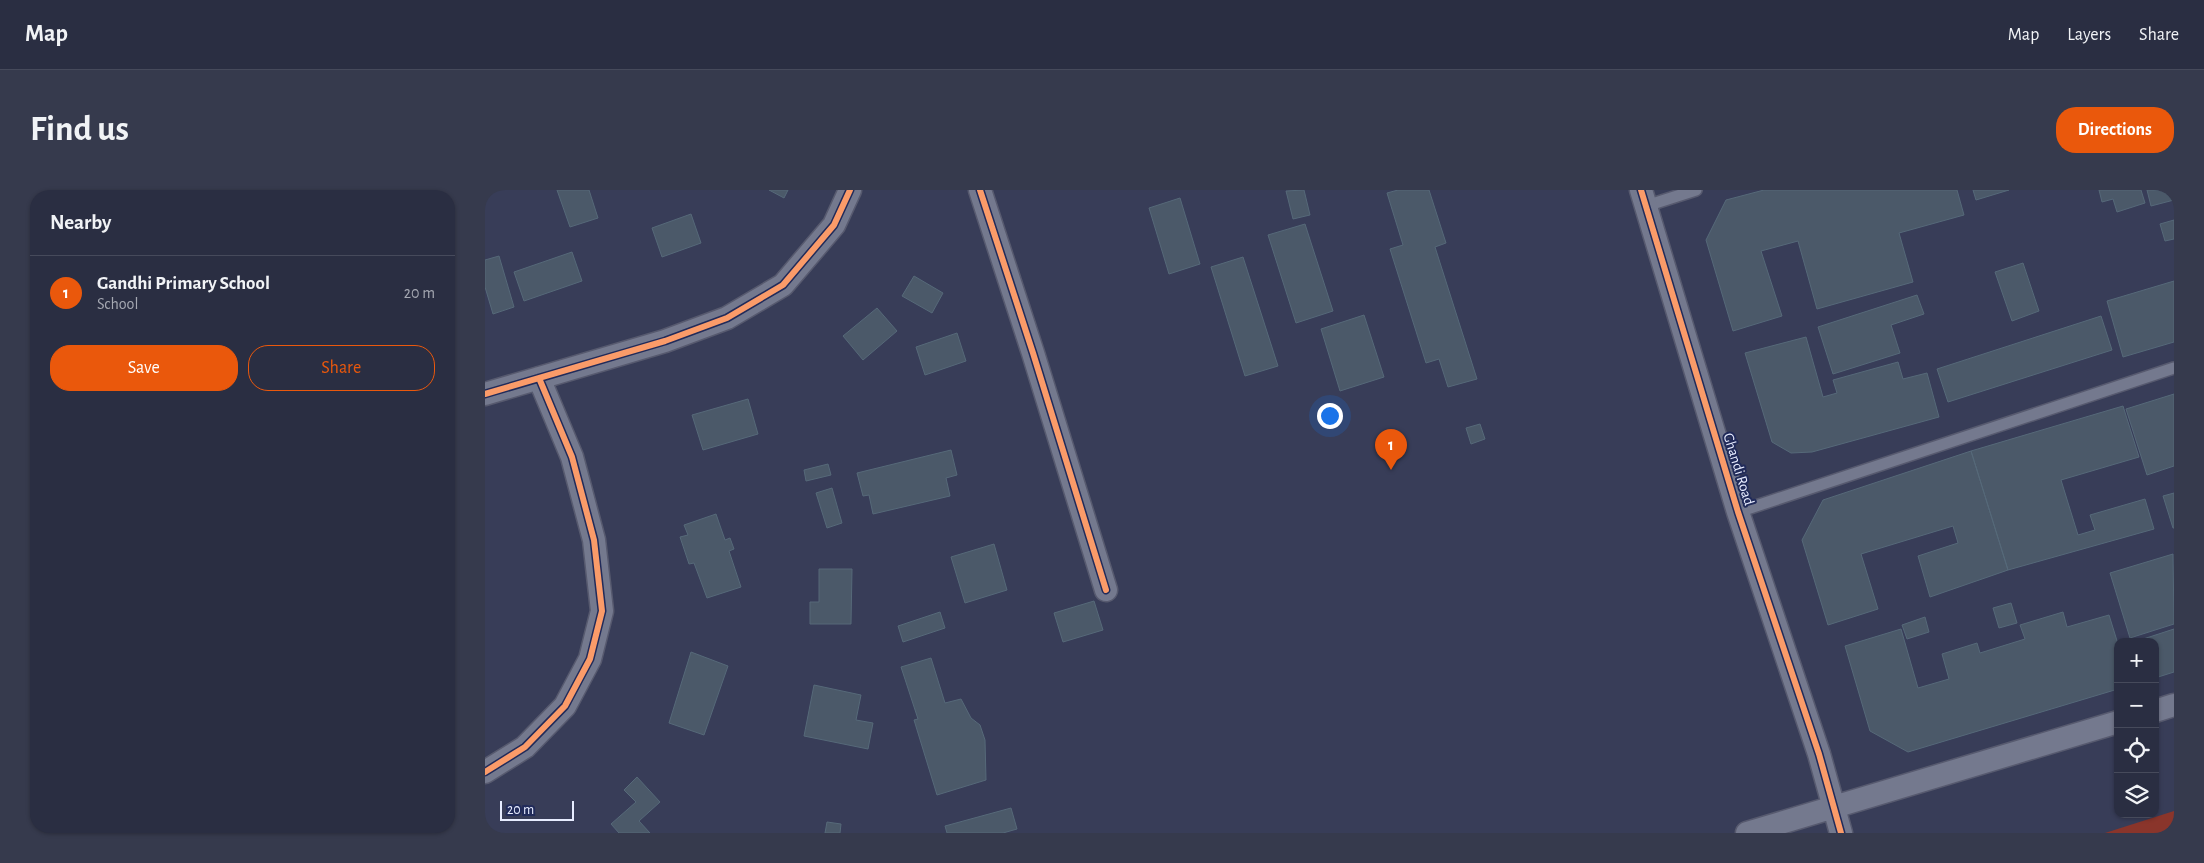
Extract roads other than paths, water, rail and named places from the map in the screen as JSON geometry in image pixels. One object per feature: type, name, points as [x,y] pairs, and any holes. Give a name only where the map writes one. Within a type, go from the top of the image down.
[{"type":"street","points":[[485,394],[665,341],[727,318],[783,285],[834,225],[850,190]]},
{"type":"street","points":[[980,190],[1036,362],[1105,590]]},
{"type":"street","name":"Ghandi Road","points":[[1644,198],[1738,512],[1819,754],[1841,833]]},
{"type":"street","points":[[485,772],[525,747],[565,706],[590,659],[602,611],[595,540],[571,457],[539,378]]},
{"type":"street","points":[[2159,710],[2174,705]]},
{"type":"street","points":[[1747,833],[2114,723]]},
{"type":"lane","points":[[1644,198],[1695,190]]},
{"type":"lane","points":[[1738,512],[2174,368]]},
{"type":"place","name":"Gandhi Primary School","points":[[1391,470]]}]
